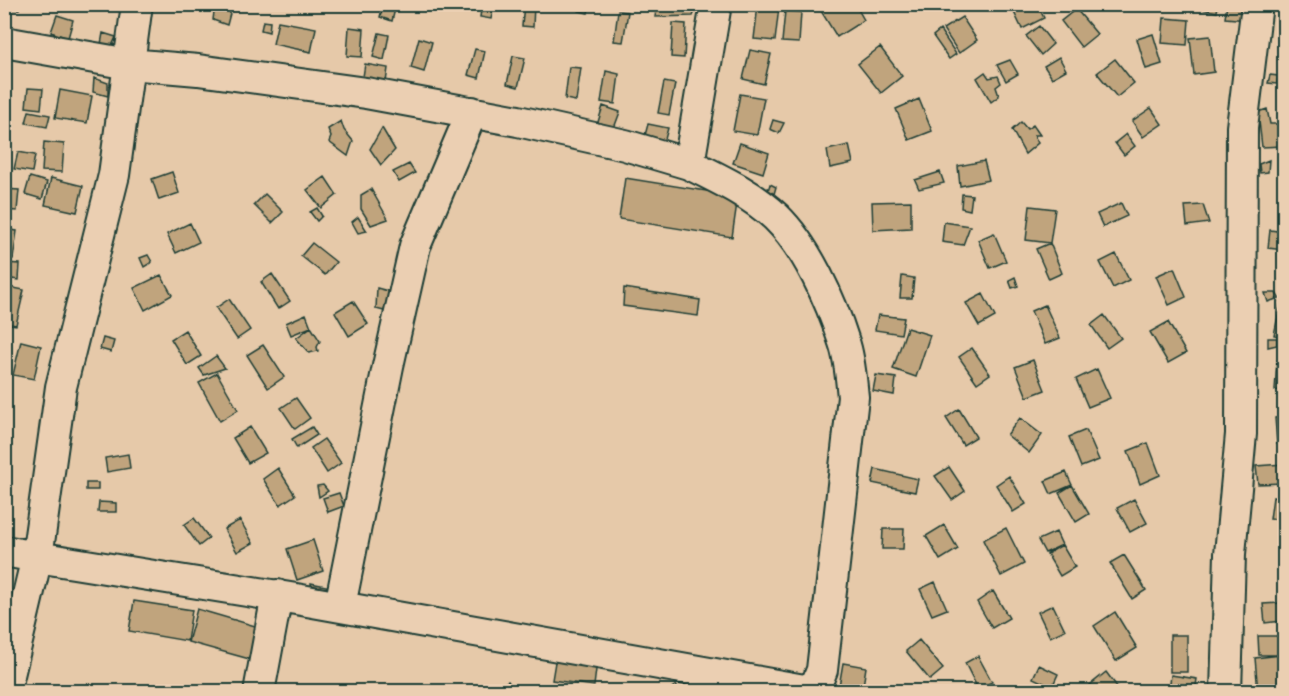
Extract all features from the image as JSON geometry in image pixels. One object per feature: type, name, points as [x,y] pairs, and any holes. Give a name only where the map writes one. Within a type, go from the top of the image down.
[{"type":"street","points":[[5,692],[38,557],[61,387],[114,175],[137,4]]},
{"type":"street","points":[[689,164],[716,4]]},
{"type":"street","points":[[1226,692],[1230,554],[1241,434],[1242,127],[1257,4]]},
{"type":"street","points":[[4,42],[129,64],[198,70],[366,93],[472,112],[614,143],[689,164],[762,206],[792,235],[819,281],[845,343],[853,397],[822,670],[816,685],[804,690],[340,606],[4,551]]},
{"type":"street","points":[[340,606],[388,366],[416,246],[472,112]]},
{"type":"street","points":[[259,692],[277,596]]},
{"type":"building","points":[[7,4],[20,4],[19,9],[7,9]]},
{"type":"building","points":[[91,4],[108,4],[108,9],[91,10]]},
{"type":"building","points":[[215,4],[232,6],[227,25],[213,20]]},
{"type":"building","points":[[482,4],[494,4],[491,19],[480,17]]},
{"type":"building","points":[[524,4],[534,4],[533,27],[522,26]]},
{"type":"building","points":[[580,4],[590,5],[588,13],[579,11]]},
{"type":"building","points":[[657,4],[696,9],[693,16],[655,17]]},
{"type":"building","points":[[831,4],[855,4],[864,20],[837,37],[821,11]]},
{"type":"building","points":[[1025,4],[1037,4],[1044,18],[1022,29],[1013,10]]},
{"type":"building","points":[[1193,4],[1218,4],[1217,12],[1192,7]]},
{"type":"building","points":[[1227,4],[1250,4],[1248,20],[1225,18]]},
{"type":"building","points":[[758,5],[779,7],[775,41],[754,39]]},
{"type":"building","points":[[383,6],[395,9],[392,21],[380,17]]},
{"type":"building","points":[[1076,9],[1097,34],[1081,47],[1061,21]]},
{"type":"building","points":[[618,11],[628,12],[623,42],[614,41]]},
{"type":"building","points":[[785,11],[801,12],[799,43],[782,42]]},
{"type":"building","points":[[57,15],[73,20],[68,38],[51,32]]},
{"type":"building","points":[[962,17],[977,40],[959,53],[943,29]]},
{"type":"building","points":[[1164,18],[1189,20],[1187,45],[1162,43]]},
{"type":"building","points":[[263,21],[270,22],[269,32],[261,30]]},
{"type":"building","points":[[278,21],[316,28],[311,52],[273,44]]},
{"type":"building","points":[[673,23],[686,24],[684,58],[671,57]]},
{"type":"building","points":[[1039,26],[1053,44],[1041,55],[1026,36]]},
{"type":"building","points":[[349,27],[364,29],[362,57],[347,56]]},
{"type":"building","points":[[940,30],[956,54],[949,59],[933,36]]},
{"type":"building","points":[[103,33],[116,37],[111,48],[101,44]]},
{"type":"building","points":[[379,33],[389,35],[384,60],[373,57]]},
{"type":"building","points":[[1153,34],[1162,64],[1146,69],[1137,39]]},
{"type":"building","points":[[1210,36],[1214,72],[1194,75],[1190,38]]},
{"type":"building","points":[[419,38],[432,42],[424,72],[411,68]]},
{"type":"building","points":[[880,47],[902,76],[881,93],[858,64]]},
{"type":"building","points":[[475,49],[485,51],[479,78],[468,75]]},
{"type":"building","points":[[750,50],[771,54],[764,84],[743,79]]},
{"type":"building","points":[[513,56],[525,58],[518,87],[507,84]]},
{"type":"building","points":[[1059,57],[1066,70],[1052,78],[1044,66]]},
{"type":"building","points":[[1115,59],[1134,83],[1117,97],[1097,73]]},
{"type":"building","points":[[1010,60],[1018,74],[1006,81],[997,65]]},
{"type":"building","points":[[365,64],[388,68],[386,82],[363,77]]},
{"type":"building","points":[[569,67],[581,68],[576,101],[565,99]]},
{"type":"building","points":[[606,71],[619,74],[615,104],[601,102]]},
{"type":"building","points":[[985,72],[989,78],[998,76],[1001,83],[996,87],[999,96],[991,102],[977,78]]},
{"type":"building","points":[[1270,75],[1278,76],[1277,84],[1268,83]]},
{"type":"building","points":[[94,78],[108,83],[108,96],[93,92]]},
{"type":"building","points":[[664,82],[675,84],[669,115],[658,113]]},
{"type":"building","points":[[28,88],[43,89],[41,109],[26,107]]},
{"type":"building","points":[[60,90],[92,96],[87,123],[55,118]]},
{"type":"building","points":[[740,94],[764,98],[757,135],[733,131]]},
{"type":"building","points":[[919,99],[932,131],[909,140],[896,109]]},
{"type":"building","points":[[603,106],[620,112],[614,128],[598,122]]},
{"type":"building","points":[[1151,108],[1162,124],[1143,137],[1132,121]]},
{"type":"building","points":[[1267,109],[1270,124],[1279,124],[1282,146],[1262,147],[1258,112]]},
{"type":"building","points":[[29,111],[50,115],[47,127],[26,123]]},
{"type":"building","points":[[773,120],[784,123],[779,133],[770,129]]},
{"type":"building","points":[[341,121],[344,130],[353,141],[348,156],[329,142],[331,137],[328,129]]},
{"type":"building","points":[[1021,122],[1027,129],[1033,125],[1040,135],[1034,135],[1038,143],[1025,154],[1012,130]]},
{"type":"building","points":[[648,124],[668,128],[664,143],[644,139]]},
{"type":"building","points":[[382,128],[395,150],[381,165],[370,149]]},
{"type":"building","points":[[1126,134],[1135,146],[1124,155],[1115,143]]},
{"type":"building","points":[[44,142],[64,144],[62,172],[42,171]]},
{"type":"building","points":[[740,143],[769,153],[763,173],[733,163]]},
{"type":"building","points":[[849,145],[853,163],[830,168],[827,150]]},
{"type":"building","points":[[18,152],[35,155],[32,172],[14,169]]},
{"type":"building","points":[[1269,160],[1268,172],[1260,173],[1259,164]]},
{"type":"building","points":[[984,161],[989,180],[960,186],[958,166]]},
{"type":"building","points":[[409,164],[415,173],[399,182],[393,172]]},
{"type":"building","points":[[172,172],[179,193],[159,200],[152,179]]},
{"type":"building","points":[[940,172],[944,183],[919,189],[915,180]]},
{"type":"building","points":[[30,177],[47,182],[42,199],[25,194]]},
{"type":"building","points":[[325,177],[337,195],[321,208],[307,190]]},
{"type":"building","points":[[51,178],[83,186],[77,212],[45,205]]},
{"type":"building","points":[[625,178],[738,196],[732,237],[619,219]]},
{"type":"building","points":[[770,184],[776,187],[774,194],[767,194]]},
{"type":"building","points":[[4,189],[19,190],[17,211],[4,210]]},
{"type":"building","points":[[371,189],[388,219],[371,225],[361,209],[361,195]]},
{"type":"building","points":[[265,194],[283,212],[272,223],[254,205]]},
{"type":"building","points":[[962,194],[972,195],[970,210],[961,208]]},
{"type":"building","points":[[911,201],[911,228],[873,230],[872,202]]},
{"type":"building","points":[[1121,203],[1127,216],[1103,227],[1097,214]]},
{"type":"building","points":[[1203,205],[1209,223],[1187,226],[1185,206]]},
{"type":"building","points":[[1030,206],[1055,209],[1050,243],[1026,240]]},
{"type":"building","points":[[317,208],[322,216],[317,221],[310,212]]},
{"type":"building","points":[[358,217],[367,231],[358,233],[352,222]]},
{"type":"building","points":[[944,222],[970,226],[963,245],[942,242]]},
{"type":"building","points":[[190,223],[199,242],[176,253],[167,234]]},
{"type":"building","points":[[4,229],[17,231],[13,259],[4,258]]},
{"type":"building","points":[[1270,230],[1284,232],[1284,250],[1268,248]]},
{"type":"building","points":[[994,233],[1006,261],[990,268],[978,240]]},
{"type":"building","points":[[312,243],[336,262],[325,275],[301,256]]},
{"type":"building","points":[[1050,243],[1062,273],[1049,279],[1036,249]]},
{"type":"building","points":[[1116,254],[1129,280],[1113,288],[1100,262]]},
{"type":"building","points":[[148,255],[152,262],[144,267],[140,258]]},
{"type":"building","points":[[4,263],[20,264],[19,280],[4,278]]},
{"type":"building","points":[[1174,268],[1186,297],[1169,305],[1156,276]]},
{"type":"building","points":[[272,274],[290,301],[278,309],[261,282]]},
{"type":"building","points":[[161,275],[172,295],[145,310],[134,288]]},
{"type":"building","points":[[902,276],[914,278],[912,298],[900,298]]},
{"type":"building","points":[[1015,277],[1018,286],[1012,288],[1009,280]]},
{"type":"building","points":[[4,286],[24,290],[16,325],[4,323]]},
{"type":"building","points":[[377,288],[392,292],[388,312],[376,309]]},
{"type":"building","points":[[624,288],[700,300],[698,316],[623,306]]},
{"type":"building","points":[[1265,293],[1276,293],[1279,298],[1268,302]]},
{"type":"building","points":[[983,294],[995,317],[979,326],[966,303]]},
{"type":"building","points":[[229,299],[250,330],[237,339],[216,308]]},
{"type":"building","points":[[353,301],[368,324],[349,336],[335,312]]},
{"type":"building","points":[[1281,302],[1284,303],[1284,337],[1274,335]]},
{"type":"building","points":[[1045,305],[1060,338],[1045,344],[1031,311]]},
{"type":"building","points":[[306,314],[311,327],[291,335],[286,323]]},
{"type":"building","points":[[878,315],[904,318],[901,334],[875,330]]},
{"type":"building","points":[[1104,315],[1121,338],[1107,348],[1091,325]]},
{"type":"building","points":[[1168,322],[1186,353],[1168,363],[1150,332]]},
{"type":"building","points":[[311,327],[320,341],[318,351],[309,353],[296,338]]},
{"type":"building","points":[[907,328],[930,335],[916,377],[893,369]]},
{"type":"building","points":[[185,330],[201,356],[187,365],[171,339]]},
{"type":"building","points":[[103,338],[114,341],[111,352],[100,349]]},
{"type":"building","points":[[1268,338],[1277,338],[1277,345],[1268,347]]},
{"type":"building","points":[[21,341],[41,346],[34,379],[13,375]]},
{"type":"building","points":[[263,345],[284,377],[268,388],[247,355]]},
{"type":"building","points":[[972,348],[990,374],[977,383],[959,357]]},
{"type":"building","points":[[216,356],[225,368],[204,375],[199,368]]},
{"type":"building","points":[[4,360],[9,361],[6,380],[4,379]]},
{"type":"building","points":[[1033,360],[1045,390],[1027,397],[1015,367]]},
{"type":"building","points":[[1277,361],[1284,361],[1284,391],[1275,390]]},
{"type":"building","points":[[1097,369],[1110,398],[1088,407],[1076,379]]},
{"type":"building","points":[[217,373],[238,410],[220,421],[199,383]]},
{"type":"building","points":[[876,375],[896,378],[894,395],[873,391]]},
{"type":"building","points":[[296,398],[310,418],[295,429],[281,408]]},
{"type":"building","points":[[959,409],[976,437],[963,445],[946,418]]},
{"type":"building","points":[[1284,417],[1284,443],[1277,444],[1275,418]]},
{"type":"building","points":[[1020,418],[1042,435],[1029,453],[1007,435]]},
{"type":"building","points":[[250,427],[266,453],[248,463],[233,438]]},
{"type":"building","points":[[312,427],[317,435],[297,448],[292,439]]},
{"type":"building","points":[[1086,430],[1099,460],[1081,467],[1069,437]]},
{"type":"building","points":[[324,439],[341,463],[327,473],[311,448]]},
{"type":"building","points":[[1148,443],[1160,475],[1140,484],[1128,451]]},
{"type":"building","points":[[128,454],[130,468],[107,472],[105,458]]},
{"type":"building","points":[[1284,464],[1284,483],[1258,484],[1256,466]]},
{"type":"building","points":[[949,467],[965,491],[952,500],[935,476]]},
{"type":"building","points":[[278,468],[295,495],[280,505],[263,479]]},
{"type":"building","points":[[875,469],[918,479],[915,492],[872,483]]},
{"type":"building","points":[[1066,472],[1072,485],[1051,494],[1045,481]]},
{"type":"building","points":[[1009,476],[1026,504],[1013,512],[996,485]]},
{"type":"building","points":[[86,483],[98,483],[98,490],[86,490]]},
{"type":"building","points":[[323,485],[328,491],[319,497],[317,486]]},
{"type":"building","points":[[1072,485],[1089,514],[1076,522],[1059,493]]},
{"type":"building","points":[[339,493],[344,506],[328,512],[323,498]]},
{"type":"building","points":[[1273,497],[1284,499],[1284,520],[1270,519]]},
{"type":"building","points":[[1134,499],[1147,523],[1130,532],[1117,508]]},
{"type":"building","points":[[99,502],[116,503],[116,512],[98,512]]},
{"type":"building","points":[[194,518],[209,538],[199,546],[184,525]]},
{"type":"building","points":[[240,520],[253,543],[237,552],[224,529]]},
{"type":"building","points":[[944,525],[958,549],[940,560],[926,536]]},
{"type":"building","points":[[1006,528],[1024,564],[1001,576],[983,540]]},
{"type":"building","points":[[883,529],[904,529],[903,549],[882,549]]},
{"type":"building","points":[[1056,532],[1062,545],[1045,553],[1038,540]]},
{"type":"building","points":[[313,540],[323,571],[297,580],[287,549]]},
{"type":"building","points":[[1062,545],[1075,567],[1060,576],[1047,554]]},
{"type":"building","points":[[1124,555],[1146,590],[1132,599],[1110,563]]},
{"type":"building","points":[[935,582],[947,609],[932,615],[920,589]]},
{"type":"building","points":[[311,583],[331,587],[329,597],[312,596]]},
{"type":"building","points":[[993,591],[1009,618],[992,628],[977,602]]},
{"type":"building","points":[[134,601],[192,610],[187,641],[129,631]]},
{"type":"building","points":[[1280,603],[1282,621],[1265,623],[1263,604]]},
{"type":"building","points":[[1053,605],[1065,630],[1050,637],[1038,612]]},
{"type":"building","points":[[197,609],[262,628],[253,660],[188,642]]},
{"type":"building","points":[[1115,612],[1137,648],[1116,661],[1094,626]]},
{"type":"building","points":[[1170,635],[1187,635],[1187,672],[1170,672]]},
{"type":"building","points":[[1258,636],[1282,636],[1282,655],[1259,655]]},
{"type":"building","points":[[919,640],[943,669],[930,680],[906,651]]},
{"type":"building","points":[[1284,655],[1284,692],[1258,692],[1255,658]]},
{"type":"building","points":[[556,656],[597,661],[594,686],[552,680]]},
{"type":"building","points":[[978,656],[992,682],[978,689],[965,663]]},
{"type":"building","points":[[843,663],[866,667],[862,692],[838,692]]},
{"type":"building","points":[[1039,665],[1058,674],[1052,687],[1033,678]]},
{"type":"building","points":[[1106,672],[1121,692],[1095,692],[1090,685]]},
{"type":"building","points":[[1171,675],[1197,679],[1195,692],[1169,692]]},
{"type":"building","points":[[508,681],[515,692],[491,691]]},
{"type":"building","points":[[676,685],[680,692],[666,692]]}]
